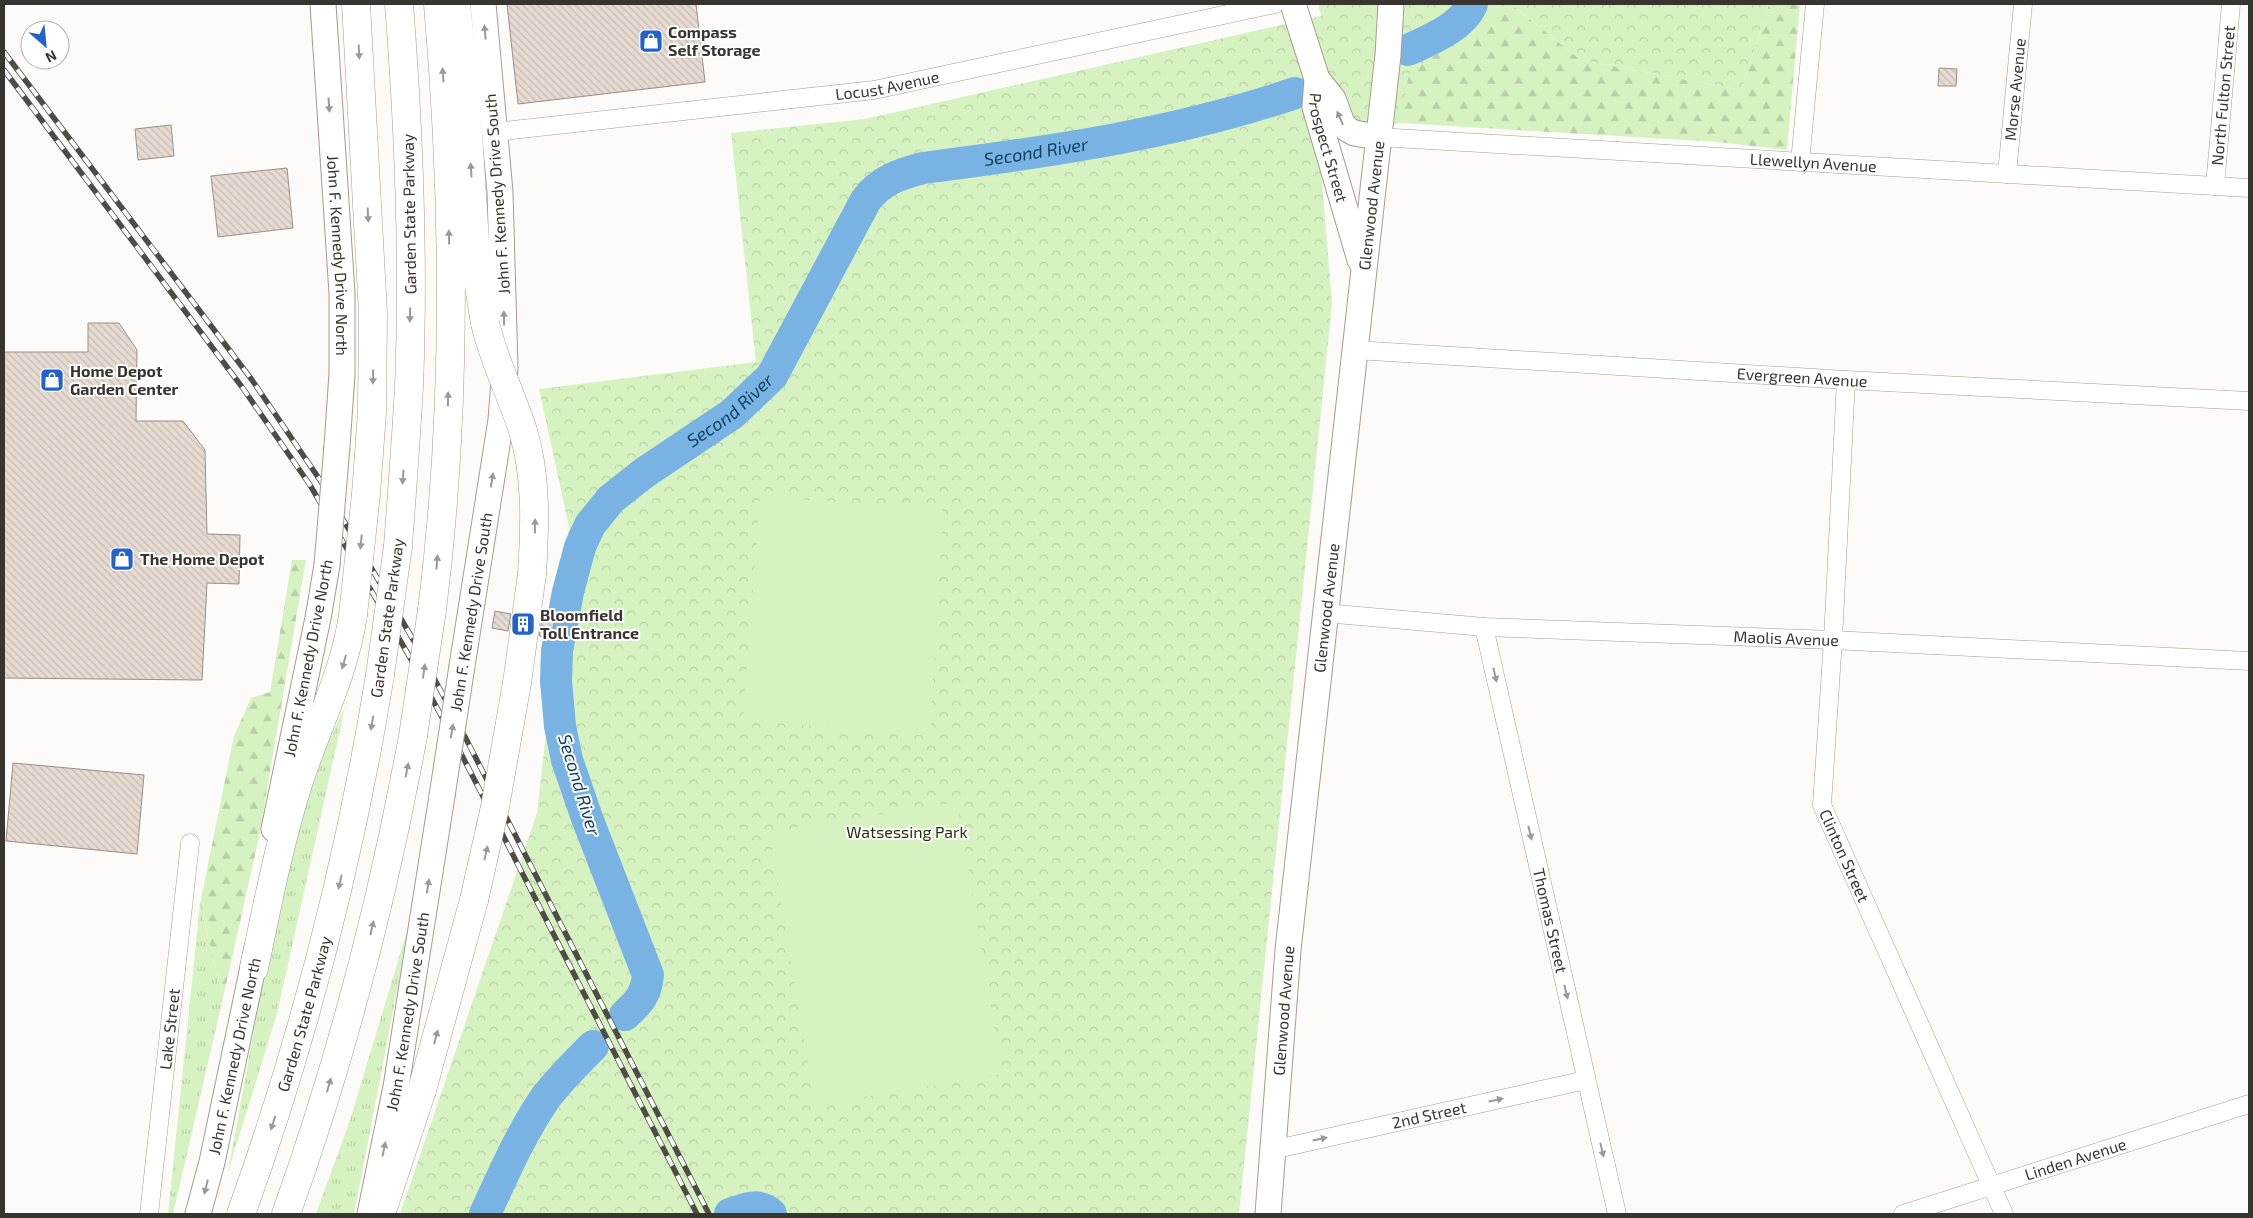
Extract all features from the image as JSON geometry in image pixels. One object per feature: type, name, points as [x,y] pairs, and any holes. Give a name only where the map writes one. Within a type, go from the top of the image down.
[{"type":"highway","points":[[254,968],[288,816],[309,752],[346,656],[353,615],[366,494],[372,412],[373,322],[356,4]]},
{"type":"highway","name":"Garden State Parkway","points":[[241,1214],[287,1080],[323,950],[354,819],[380,675],[398,546],[409,387],[410,255],[408,154],[399,4]]},
{"type":"highway","points":[[286,1214],[325,1100],[362,974],[390,852],[413,736],[432,610],[438,555],[447,416],[449,339],[447,142],[438,4]]},
{"type":"highway","points":[[381,1214],[422,1090],[474,900],[495,807],[517,683],[532,574],[535,513],[531,466],[527,446],[496,364],[485,323],[478,274],[464,75],[456,4]]},
{"type":"main road","name":"John F. Kennedy Drive North","points":[[198,1214],[212,1162],[254,968],[276,813],[315,634],[327,565],[342,374],[342,293],[322,4]]},
{"type":"main road","name":"John F. Kennedy Drive South","points":[[370,1214],[394,1097],[501,420],[504,385],[502,225],[483,4]]},
{"type":"main road","name":"Prospect Street","points":[[1293,4],[1317,79],[1333,99],[1342,123],[1354,133],[1378,138]]},
{"type":"main road","name":"Glenwood Avenue","points":[[1268,1214],[1288,950],[1388,55],[1390,4]]},
{"type":"main road","name":"Prospect Street","points":[[1317,79],[1315,107],[1363,272]]},
{"type":"street","name":"Locust Avenue","points":[[495,132],[874,90],[1275,4]]},
{"type":"street","points":[[1800,162],[1815,4]]},
{"type":"street","name":"Morse Avenue","points":[[2008,174],[2023,4]]},
{"type":"street","name":"North Fulton Street","points":[[2215,186],[2231,4]]},
{"type":"street","name":"Llewellyn Avenue","points":[[1378,138],[2249,188]]},
{"type":"street","name":"Evergreen Avenue","points":[[1355,350],[1846,380],[2249,401]]},
{"type":"street","name":"Clinton Street","points":[[1846,380],[1833,640],[1822,805],[2004,1214]]},
{"type":"street","name":"Maolis Avenue","points":[[1325,614],[1484,627],[1833,640],[2249,661]]},
{"type":"street","name":"Thomas Street","points":[[1484,627],[1617,1214]]},
{"type":"street","name":"Lake Street","points":[[149,1214],[190,843]]},
{"type":"street","name":"2nd Street","points":[[1272,1150],[1586,1080]]},
{"type":"street","name":"Linden Avenue","points":[[1903,1214],[2249,1104]]},
{"type":"green space","name":"Watsessing Park","points":[[1318,4],[1506,4],[1409,74],[1400,123],[1319,144],[1332,304],[1239,1214],[400,1214],[537,813],[569,527],[539,389],[756,362],[731,133],[865,119],[1321,16]]},
{"type":"green space","points":[[1416,4],[1511,4],[1581,60],[1741,90],[1769,4],[1800,4],[1787,150],[1718,142],[1400,123]]},
{"type":"green space","points":[[1511,4],[1769,4],[1741,90],[1581,60]]},
{"type":"green space","points":[[760,496],[943,510],[930,736],[743,720]]},
{"type":"green space","points":[[292,560],[306,560],[259,837],[223,998],[200,904],[234,736],[251,698],[270,692]]},
{"type":"green space","points":[[345,707],[277,1014],[228,1172],[278,898],[300,802]]},
{"type":"green space","points":[[957,802],[1002,1074],[815,1105],[769,832]]},
{"type":"green space","points":[[200,904],[223,998],[173,1214],[168,1214]]},
{"type":"green space","points":[[411,918],[354,1214],[316,1214],[350,1120]]},
{"type":"building","points":[[507,4],[696,4],[705,82],[518,104]]},
{"type":"building","points":[[1939,68],[1957,69],[1956,86],[1938,86]]},
{"type":"building","points":[[171,125],[174,156],[138,160],[135,129]]},
{"type":"building","points":[[287,168],[293,228],[218,237],[211,176]]},
{"type":"building","name":"The Home Depot","points":[[88,323],[119,323],[137,350],[136,421],[183,421],[205,450],[207,534],[240,535],[239,584],[207,583],[202,680],[4,678],[4,352],[88,352]]},
{"type":"building","points":[[495,611],[511,614],[508,631],[492,628]]},
{"type":"building","points":[[542,619],[554,621],[552,638],[539,636]]},
{"type":"building","points":[[13,763],[144,775],[137,854],[6,841]]},
{"type":"waterway","name":"Second River","points":[[1408,50],[1453,26],[1472,4]]},
{"type":"waterway","name":"Second River","points":[[625,1015],[641,998],[646,988],[648,975],[587,818],[567,760],[560,726],[556,681],[557,651],[568,592],[580,547],[590,525],[611,499],[644,473],[732,414],[772,376],[866,200],[878,187],[891,179],[923,168],[1064,148],[1158,131],[1204,120],[1295,93]]},
{"type":"waterway","name":"Second River","points":[[485,1214],[528,1125],[546,1097],[593,1046]]},
{"type":"waterway","points":[[730,1214],[756,1207],[766,1210],[771,1214]]},
{"type":"railway","points":[[4,52],[252,380],[320,480],[418,648],[461,729],[709,1214]]},
{"type":"railway","points":[[4,70],[242,387],[310,485],[408,654],[451,734],[697,1214]]},
{"type":"place","name":"Compass Self Storage","points":[[651,41]]},
{"type":"place","name":"Home Depot Garden Center","points":[[52,380]]},
{"type":"place","name":"The Home Depot","points":[[122,559]]},
{"type":"place","name":"Bloomfield Toll Entrance","points":[[523,624]]}]
